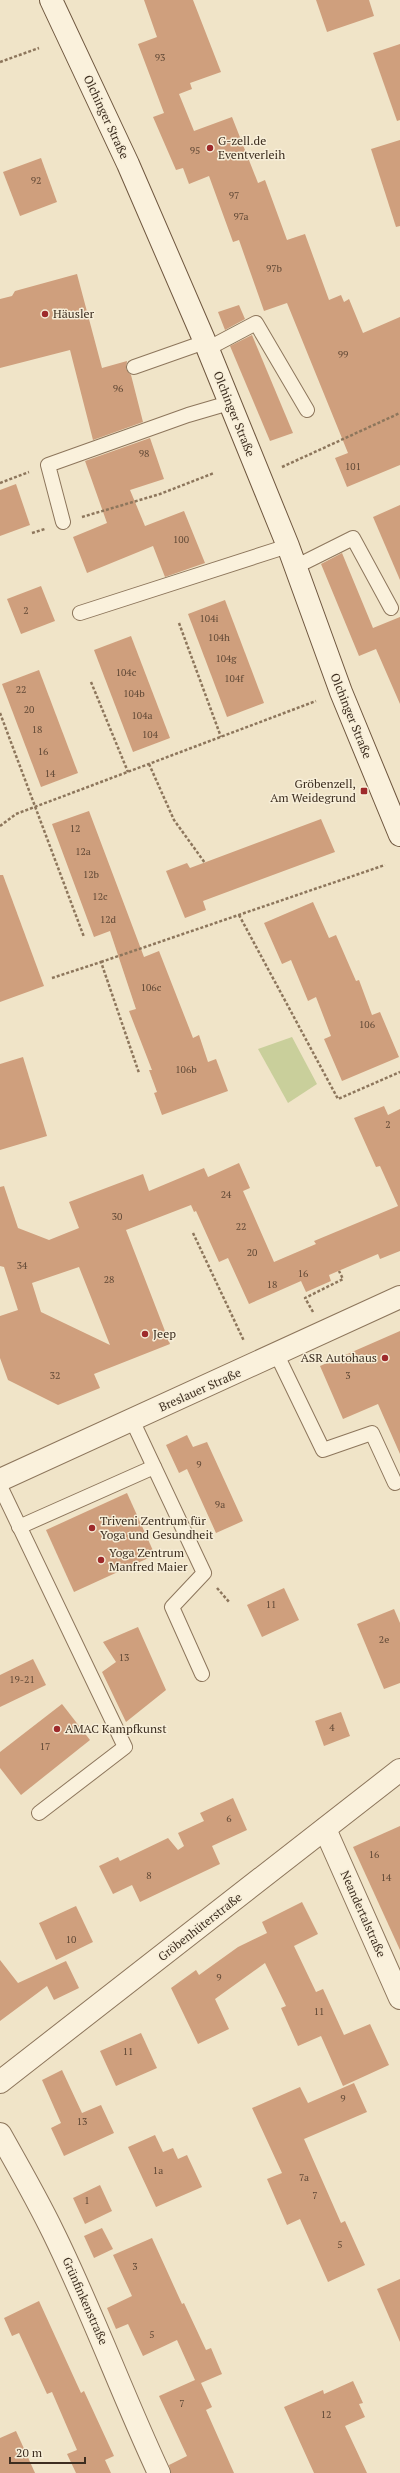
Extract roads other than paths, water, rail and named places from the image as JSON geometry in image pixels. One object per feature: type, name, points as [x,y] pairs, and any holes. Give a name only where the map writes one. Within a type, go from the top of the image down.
[{"type":"street","name":"Olchinger Straße","points":[[51,0],[128,164],[206,346],[288,546],[340,692],[400,835]]},
{"type":"street","name":"Breslauer Straße","points":[[0,1480],[277,1355],[400,1297]]},
{"type":"street","name":"Gröbenhüterstraße","points":[[0,2082],[400,1770]]},
{"type":"street","name":"Neandertalstraße","points":[[325,1829],[400,1998]]},
{"type":"street","name":"Grünfinkenstraße","points":[[0,2134],[53,2231],[109,2355],[133,2418],[159,2473]]},
{"type":"lane","points":[[134,367],[206,346],[256,323],[307,410]]},
{"type":"lane","points":[[63,522],[48,465],[188,415],[229,404]]},
{"type":"lane","points":[[295,566],[353,538],[391,608]]},
{"type":"lane","points":[[80,613],[288,546]]},
{"type":"lane","points":[[277,1355],[323,1450],[372,1433],[394,1483]]},
{"type":"lane","points":[[132,1420],[204,1573],[172,1607],[202,1674]]},
{"type":"lane","points":[[20,1527],[154,1467]]},
{"type":"lane","points":[[0,1486],[126,1747],[39,1813]]},
{"type":"place","name":"G-zell.de Eventverleih","points":[[210,148]]},
{"type":"place","name":"Häusler","points":[[45,314]]},
{"type":"place","name":"Gröbenzell, Am Weidegrund","points":[[364,791]]},
{"type":"place","name":"Jeep","points":[[145,1334]]},
{"type":"place","name":"ASR Autohaus","points":[[385,1358]]},
{"type":"place","name":"Triveni Zentrum für Yoga und Gesundheit","points":[[92,1528]]},
{"type":"place","name":"Yoga Zentrum Manfred Maier","points":[[101,1560]]},
{"type":"place","name":"AMAC Kampfkunst","points":[[57,1729]]}]
